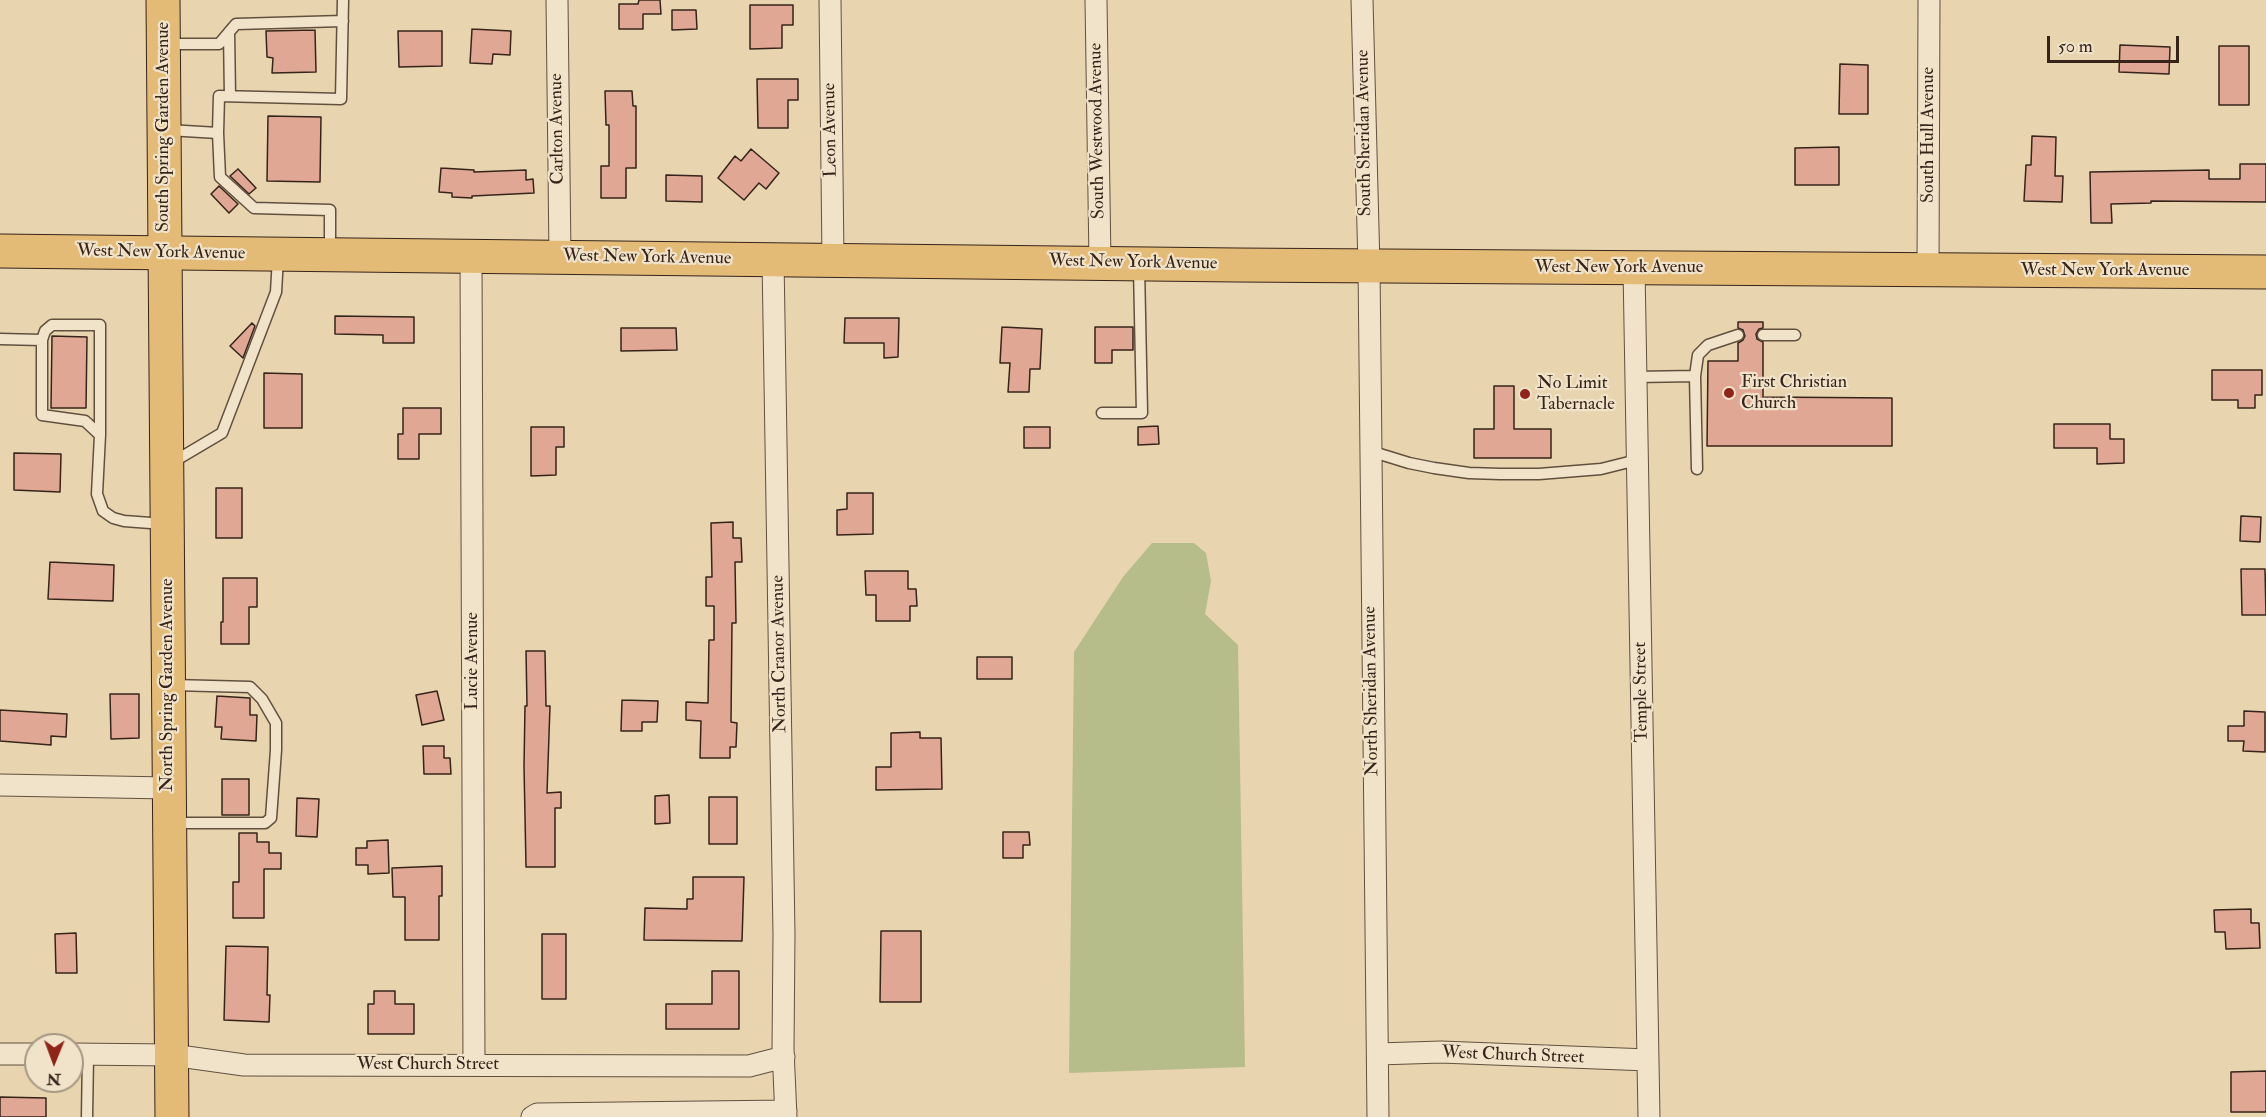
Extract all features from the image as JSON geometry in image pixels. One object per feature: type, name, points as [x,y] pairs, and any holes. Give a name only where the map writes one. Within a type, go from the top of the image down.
[{"type":"main road","name":"South Spring Garden Avenue","points":[[163,0],[165,254]]},
{"type":"main road","name":"West New York Avenue","points":[[0,251],[1369,266],[2266,272]]},
{"type":"main road","name":"North Spring Garden Avenue","points":[[165,254],[172,1117]]},
{"type":"street","name":"Carlton Avenue","points":[[557,0],[560,258]]},
{"type":"street","name":"Leon Avenue","points":[[830,0],[833,260]]},
{"type":"street","name":"South Westwood Avenue","points":[[1096,0],[1100,262]]},
{"type":"street","name":"South Sheridan Avenue","points":[[1362,0],[1369,266]]},
{"type":"street","name":"South Hull Avenue","points":[[1928,270],[1929,0]]},
{"type":"street","name":"Lucie Avenue","points":[[471,256],[474,1065]]},
{"type":"street","name":"North Cranor Avenue","points":[[773,260],[786,1114]]},
{"type":"street","name":"North Sheridan Avenue","points":[[1369,266],[1378,1117]]},
{"type":"street","name":"Temple Street","points":[[1634,268],[1649,1117]]},
{"type":"street","points":[[0,785],[169,788]]},
{"type":"street","name":"West Church Street","points":[[1378,1054],[1441,1052],[1648,1060]]},
{"type":"street","name":"West Church Street","points":[[84,1054],[172,1055],[244,1065],[749,1066],[784,1053]]},
{"type":"street","points":[[0,1054],[24,1054]]},
{"type":"street","points":[[532,1117],[537,1114],[786,1114]]},
{"type":"lane","points":[[330,255],[330,210],[254,208],[220,177],[219,96],[341,99],[343,0]]},
{"type":"lane","points":[[164,44],[219,44],[236,24],[343,21]]},
{"type":"lane","points":[[229,32],[230,96]]},
{"type":"lane","points":[[164,130],[218,133]]},
{"type":"lane","points":[[167,466],[222,433],[276,292],[278,255]]},
{"type":"lane","points":[[1102,413],[1142,413],[1139,263]]},
{"type":"lane","points":[[100,435],[86,421],[42,415],[42,340],[45,331],[52,325],[100,325],[100,435],[97,494],[103,511],[124,521],[167,524]]},
{"type":"lane","points":[[1697,469],[1695,376],[1698,355],[1708,345],[1738,335]]},
{"type":"lane","points":[[1763,335],[1794,335]]},
{"type":"lane","points":[[0,339],[42,340]]},
{"type":"lane","points":[[1636,377],[1695,376]]},
{"type":"lane","points":[[1370,451],[1409,463],[1469,473],[1539,474],[1601,468],[1637,460]]},
{"type":"lane","points":[[168,685],[250,687],[262,699],[276,723],[271,818],[265,823],[169,822]]},
{"type":"lane","points":[[84,1090],[87,1117]]},
{"type":"green space","points":[[1152,543],[1194,543],[1206,553],[1211,581],[1205,614],[1238,645],[1245,1067],[1069,1073],[1074,652],[1123,577]]},
{"type":"building","points":[[639,0],[660,0],[661,14],[643,14],[643,29],[619,29],[619,4],[638,4]]},
{"type":"building","points":[[750,5],[793,5],[793,25],[782,25],[782,48],[750,49]]},
{"type":"building","points":[[672,10],[696,10],[697,29],[672,30]]},
{"type":"building","points":[[472,29],[511,31],[510,55],[493,54],[492,64],[470,63]]},
{"type":"building","points":[[315,30],[316,72],[272,73],[273,58],[267,57],[266,31]]},
{"type":"building","points":[[398,31],[442,31],[442,66],[399,67]]},
{"type":"building","points":[[2120,45],[2170,47],[2169,74],[2119,72]]},
{"type":"building","points":[[2219,46],[2249,46],[2249,105],[2219,105]]},
{"type":"building","points":[[1840,64],[1868,65],[1868,114],[1839,114]]},
{"type":"building","points":[[757,79],[798,79],[798,100],[788,100],[788,128],[758,128]]},
{"type":"building","points":[[605,91],[632,91],[633,106],[636,106],[636,168],[626,168],[626,198],[601,198],[601,166],[609,166],[609,125],[606,125]]},
{"type":"building","points":[[268,116],[321,117],[320,182],[267,181]]},
{"type":"building","points":[[2032,136],[2056,137],[2055,176],[2063,176],[2062,202],[2024,201],[2026,165],[2031,165]]},
{"type":"building","points":[[1839,147],[1839,185],[1795,185],[1795,148]]},
{"type":"building","points":[[751,149],[779,173],[766,189],[759,183],[744,200],[718,178],[735,156],[741,161]]},
{"type":"building","points":[[2240,164],[2266,164],[2266,202],[2151,201],[2151,203],[2111,204],[2112,223],[2091,223],[2090,172],[2209,170],[2209,179],[2240,179]]},
{"type":"building","points":[[441,168],[474,170],[474,172],[526,170],[526,180],[533,179],[534,193],[472,196],[472,198],[452,197],[452,193],[439,192]]},
{"type":"building","points":[[238,169],[256,188],[249,194],[230,176]]},
{"type":"building","points":[[666,175],[702,176],[702,202],[666,201]]},
{"type":"building","points":[[219,186],[238,204],[229,213],[211,194]]},
{"type":"building","points":[[335,316],[414,317],[414,343],[383,343],[383,335],[335,334]]},
{"type":"building","points":[[845,318],[899,318],[898,357],[884,358],[884,343],[844,343]]},
{"type":"building","points":[[1738,322],[1763,322],[1763,328],[1759,329],[1756,334],[1757,339],[1763,342],[1763,397],[1892,398],[1892,446],[1707,446],[1708,361],[1738,361],[1738,343],[1745,336],[1743,330],[1738,328]]},
{"type":"building","points":[[252,323],[255,326],[243,358],[230,346]]},
{"type":"building","points":[[1002,327],[1042,329],[1040,369],[1030,369],[1029,392],[1008,392],[1010,363],[1000,363]]},
{"type":"building","points":[[1095,327],[1133,327],[1133,350],[1112,350],[1112,363],[1095,363]]},
{"type":"building","points":[[621,328],[676,328],[677,350],[621,351]]},
{"type":"building","points":[[52,336],[87,337],[86,408],[51,408]]},
{"type":"building","points":[[2212,370],[2262,370],[2262,395],[2255,395],[2255,408],[2238,408],[2238,400],[2212,400]]},
{"type":"building","points":[[264,373],[302,374],[302,428],[264,428]]},
{"type":"building","points":[[1494,386],[1514,386],[1514,429],[1551,429],[1551,458],[1474,458],[1474,429],[1494,429]]},
{"type":"building","points":[[403,408],[441,408],[441,434],[419,434],[419,459],[398,459],[398,434],[403,434]]},
{"type":"building","points":[[2054,424],[2110,424],[2110,439],[2124,439],[2124,463],[2097,464],[2097,448],[2054,448]]},
{"type":"building","points":[[1158,426],[1159,444],[1138,445],[1138,427]]},
{"type":"building","points":[[531,427],[564,427],[564,447],[556,447],[556,475],[531,476]]},
{"type":"building","points":[[1024,427],[1050,427],[1050,448],[1024,448]]},
{"type":"building","points":[[14,453],[61,454],[60,492],[14,490]]},
{"type":"building","points":[[216,488],[242,488],[242,538],[216,538]]},
{"type":"building","points":[[847,493],[873,493],[873,534],[837,535],[837,510],[847,509]]},
{"type":"building","points":[[2241,516],[2261,517],[2260,542],[2240,541]]},
{"type":"building","points":[[733,522],[733,538],[741,538],[742,562],[735,562],[736,623],[732,623],[731,722],[737,723],[736,747],[730,747],[730,758],[700,758],[701,721],[686,720],[686,702],[708,703],[709,640],[714,640],[714,606],[706,606],[706,577],[712,577],[711,523]]},
{"type":"building","points":[[50,562],[114,565],[113,601],[48,599]]},
{"type":"building","points":[[2241,569],[2265,569],[2266,615],[2242,615]]},
{"type":"building","points":[[865,571],[908,571],[908,589],[916,589],[917,606],[910,606],[910,621],[876,621],[876,595],[866,595]]},
{"type":"building","points":[[223,578],[257,578],[257,607],[249,607],[249,644],[221,644]]},
{"type":"building","points":[[526,651],[545,651],[546,706],[550,706],[547,793],[561,792],[561,808],[555,808],[555,867],[526,867],[524,766],[525,706],[527,706]]},
{"type":"building","points":[[977,657],[1012,657],[1012,679],[977,679]]},
{"type":"building","points":[[437,691],[444,720],[422,725],[416,695]]},
{"type":"building","points":[[110,694],[139,694],[139,738],[111,739]]},
{"type":"building","points":[[217,696],[250,698],[250,715],[257,715],[256,741],[221,739],[222,727],[215,727]]},
{"type":"building","points":[[622,700],[658,701],[657,722],[642,722],[642,731],[621,731]]},
{"type":"building","points":[[0,710],[67,714],[66,737],[51,736],[51,745],[0,741]]},
{"type":"building","points":[[2244,711],[2265,712],[2265,752],[2243,751],[2244,741],[2228,741],[2228,726],[2244,726]]},
{"type":"building","points":[[920,732],[920,738],[941,738],[942,789],[876,790],[876,767],[891,767],[891,733]]},
{"type":"building","points":[[423,746],[444,746],[444,758],[450,758],[451,774],[424,774]]},
{"type":"building","points":[[222,779],[249,779],[249,815],[222,815]]},
{"type":"building","points":[[669,795],[670,823],[655,824],[655,796]]},
{"type":"building","points":[[709,797],[737,797],[737,844],[709,844]]},
{"type":"building","points":[[297,798],[319,799],[317,837],[296,836]]},
{"type":"building","points":[[1003,832],[1029,832],[1030,845],[1023,845],[1023,858],[1003,858]]},
{"type":"building","points":[[239,833],[257,833],[257,842],[269,842],[269,853],[281,853],[281,869],[264,869],[264,918],[233,918],[233,882],[239,882]]},
{"type":"building","points":[[388,840],[389,873],[368,874],[368,865],[356,865],[356,848],[367,848],[367,841]]},
{"type":"building","points":[[442,866],[439,940],[405,940],[405,897],[393,897],[392,868]]},
{"type":"building","points":[[693,877],[744,877],[742,941],[644,940],[645,908],[687,909],[687,899],[693,899]]},
{"type":"building","points":[[2251,909],[2251,923],[2259,923],[2260,948],[2226,949],[2225,932],[2215,932],[2214,910]]},
{"type":"building","points":[[881,931],[921,931],[921,1002],[880,1002]]},
{"type":"building","points":[[76,933],[77,973],[56,973],[55,934]]},
{"type":"building","points":[[542,934],[566,934],[566,999],[542,999]]},
{"type":"building","points":[[226,946],[268,947],[269,1022],[224,1020]]},
{"type":"building","points":[[712,971],[739,971],[739,1029],[666,1029],[666,1004],[712,1004]]},
{"type":"building","points":[[374,991],[395,991],[395,1004],[414,1004],[414,1034],[368,1034],[368,1004],[374,1004]]},
{"type":"building","points":[[2266,1071],[2266,1112],[2231,1112],[2231,1072]]},
{"type":"building","points":[[0,1097],[46,1098],[46,1117],[0,1117]]},
{"type":"place","name":"First Christian Church","points":[[1729,393]]},
{"type":"place","name":"No Limit Tabernacle","points":[[1525,394]]}]
